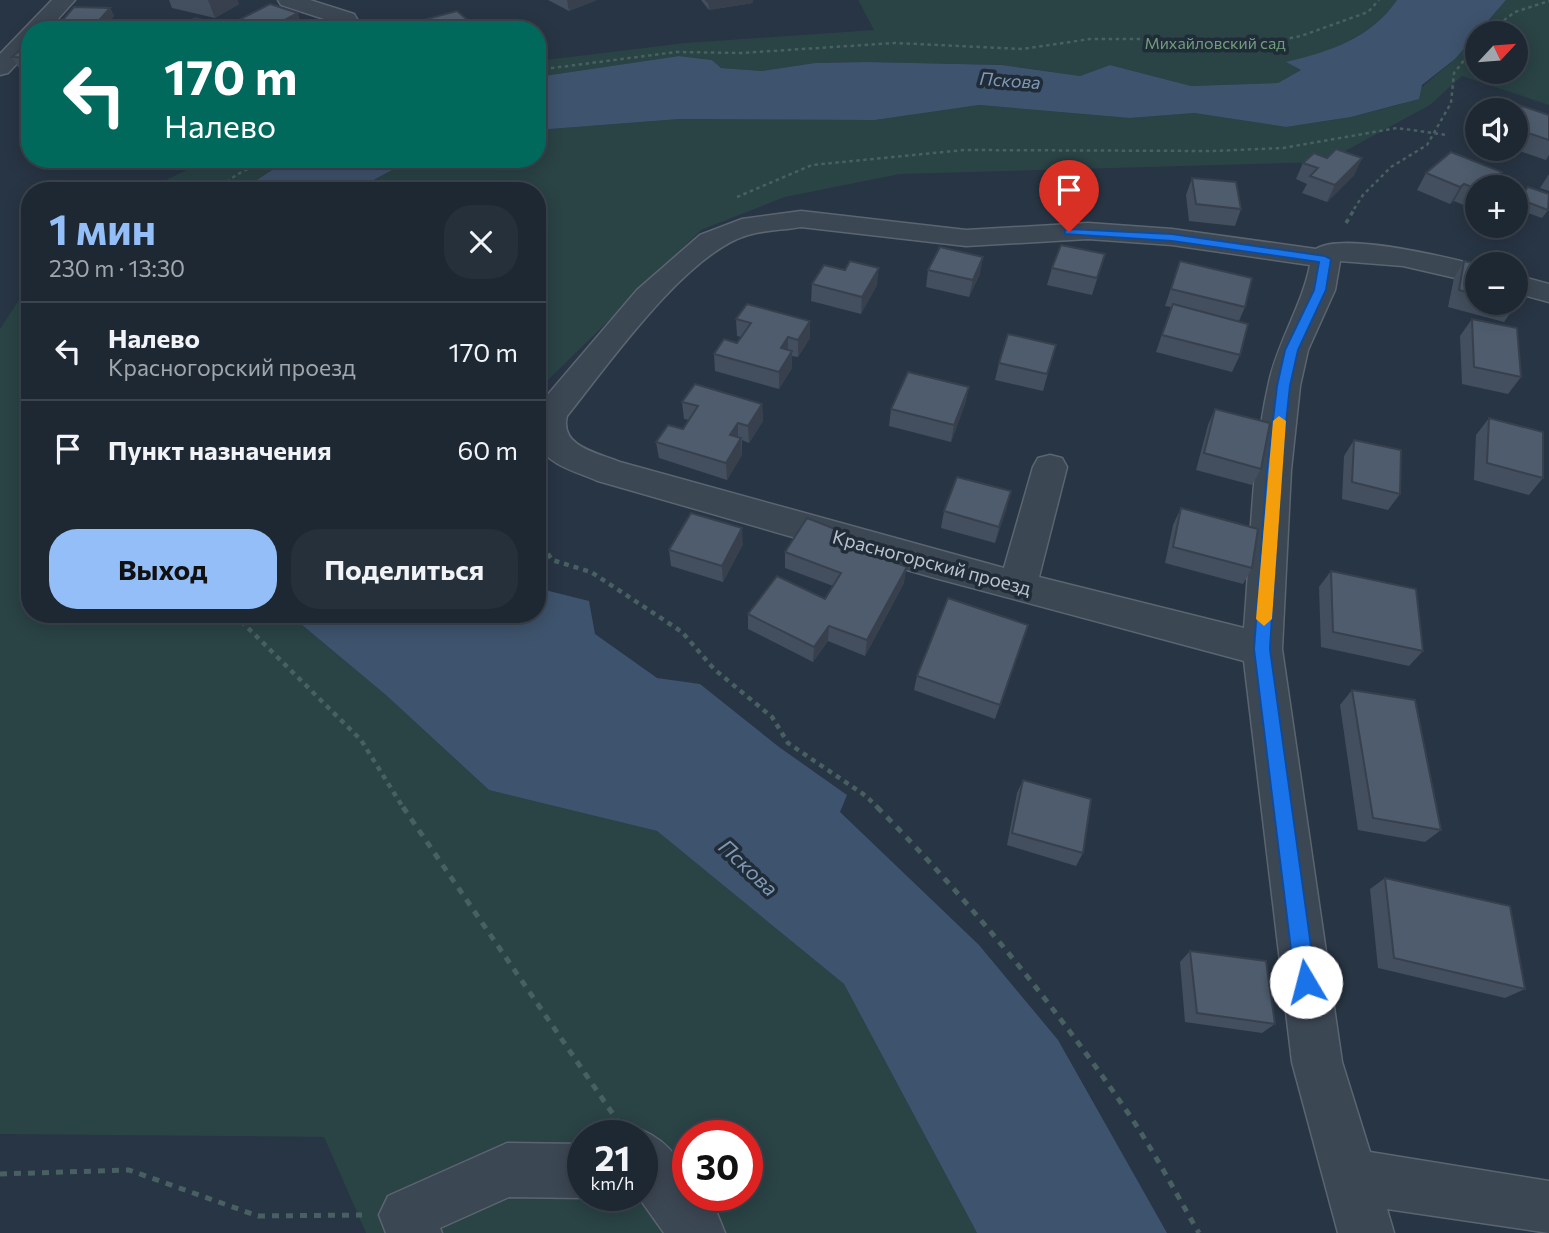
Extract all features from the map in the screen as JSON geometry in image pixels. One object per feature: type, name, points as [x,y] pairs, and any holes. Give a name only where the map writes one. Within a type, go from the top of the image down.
[{"type":"street","points":[[44,21],[64,0]]},
{"type":"street","points":[[289,0],[346,19]]},
{"type":"street","points":[[0,68],[21,46]]},
{"type":"street","name":"Красногорский проезд","points":[[1262,649],[1090,608],[1018,584],[787,522],[577,460],[552,440],[548,424],[551,412],[573,383],[647,297],[710,241],[742,226],[801,219],[967,238],[1088,231],[1172,237],[1326,256]]},
{"type":"street","points":[[1366,1233],[1317,1062],[1262,649],[1274,470],[1283,386],[1292,350],[1320,290],[1326,256],[1357,252],[1397,257],[1465,271]]},
{"type":"street","points":[[1528,287],[1549,293]]},
{"type":"street","points":[[1018,584],[1049,467]]},
{"type":"street","points":[[410,1224],[507,1170],[567,1171]]},
{"type":"street","points":[[1349,1176],[1549,1208]]},
{"type":"street","points":[[658,1180],[696,1233]]},
{"type":"path","points":[[546,69],[676,52],[741,53],[895,43],[1022,50],[1090,39],[1150,39],[1249,46],[1301,36],[1368,12],[1379,0]]},
{"type":"path","points":[[1500,21],[1526,5],[1549,1]]},
{"type":"path","points":[[1326,256],[1363,195],[1391,167],[1427,145],[1432,132],[1451,103],[1454,73],[1465,59]]},
{"type":"path","points":[[710,241],[727,208],[741,194],[813,165],[964,150],[1213,151],[1283,148],[1397,128],[1447,135]]},
{"type":"path","points":[[227,182],[250,168]]},
{"type":"path","points":[[546,551],[552,560],[591,572],[682,632],[714,669],[772,717],[788,743],[866,796],[931,862],[1006,950],[1127,1111],[1199,1233]]},
{"type":"path","points":[[243,623],[361,740],[413,823],[616,1120]]},
{"type":"path","points":[[0,1174],[129,1170],[258,1216],[410,1224]]},
{"type":"green space","name":"Михайловский сад","points":[[858,0],[1397,0],[1375,24],[1348,41],[1288,62],[1301,70],[1278,83],[1191,86],[1110,65],[1080,76],[1003,65],[868,62],[815,63],[762,71],[721,68],[712,60],[679,56],[546,76],[546,60],[685,43],[874,30]]},
{"type":"green space","points":[[1506,0],[1549,0],[1549,105],[1486,84],[1528,84],[1528,21],[1488,21]]},
{"type":"green space","points":[[1465,48],[1465,77],[1462,76],[1430,105],[1325,162],[900,174],[785,197],[701,230],[546,382],[546,182],[371,182],[396,168],[546,168],[546,129],[680,119],[875,120],[979,105],[1130,118],[1194,113],[1286,127],[1351,117],[1402,104]]},
{"type":"green space","points":[[191,168],[275,168],[254,182],[162,182]]},
{"type":"green space","points":[[21,297],[21,623],[300,623],[387,696],[489,790],[657,831],[844,984],[977,1233],[366,1233],[324,1137],[0,1134],[0,329]]},
{"type":"water","name":"Пскова","points":[[1397,0],[1506,0],[1488,21],[1465,21],[1465,47],[1455,59],[1422,85],[1419,99],[1351,117],[1286,127],[1194,113],[1130,118],[979,105],[875,120],[680,119],[546,129],[546,76],[679,56],[712,60],[721,68],[762,71],[815,63],[868,62],[1002,65],[1080,76],[1110,65],[1191,86],[1278,83],[1301,70],[1286,62],[1348,42],[1375,24]]},
{"type":"water","points":[[275,168],[396,168],[370,182],[254,182]]},
{"type":"water","name":"Пскова","points":[[546,590],[589,601],[595,634],[657,678],[700,684],[779,747],[847,795],[840,812],[979,945],[1058,1040],[1167,1233],[977,1233],[844,984],[657,831],[489,790],[387,696],[300,623],[546,623]]},
{"type":"building","points":[[270,4],[298,13],[283,21],[237,21]]},
{"type":"building","points":[[74,7],[110,8],[99,21],[62,21]]},
{"type":"building","points":[[457,11],[469,21],[419,21]]},
{"type":"building","points":[[21,50],[21,58],[12,57]]},
{"type":"building","points":[[1528,108],[1549,115],[1549,140],[1528,133]]},
{"type":"building","points":[[1336,149],[1362,158],[1335,185],[1310,176],[1318,168],[1303,163],[1314,153],[1327,158]]},
{"type":"building","points":[[1451,152],[1465,157],[1465,161],[1474,161],[1502,172],[1499,175],[1465,175],[1465,184],[1460,187],[1426,173]]},
{"type":"building","points":[[1192,178],[1236,182],[1241,209],[1196,204]]},
{"type":"building","points":[[1528,187],[1549,194],[1548,210],[1528,202]]},
{"type":"building","points":[[1061,245],[1105,254],[1097,278],[1052,268]]},
{"type":"building","points":[[940,247],[983,257],[973,280],[928,270]]},
{"type":"building","points":[[850,261],[879,268],[862,297],[812,284],[824,265],[845,270]]},
{"type":"building","points":[[1180,261],[1252,278],[1245,307],[1171,289]]},
{"type":"building","points":[[1464,261],[1465,292],[1459,290]]},
{"type":"building","points":[[747,304],[810,321],[798,340],[788,337],[781,348],[792,351],[779,372],[714,354],[724,339],[737,343],[751,323],[736,319]]},
{"type":"building","points":[[1173,304],[1248,324],[1240,355],[1162,335]]},
{"type":"building","points":[[1472,319],[1517,328],[1521,377],[1474,367]]},
{"type":"building","points":[[1008,334],[1056,345],[1047,374],[999,363]]},
{"type":"building","points":[[908,372],[969,387],[954,425],[891,409]]},
{"type":"building","points":[[695,384],[762,404],[748,426],[738,423],[730,435],[741,438],[726,463],[656,442],[668,425],[683,429],[698,406],[682,402]]},
{"type":"building","points":[[1215,409],[1270,423],[1261,469],[1204,453]]},
{"type":"building","points":[[1489,418],[1543,432],[1543,478],[1487,463]]},
{"type":"building","points":[[1354,440],[1401,450],[1400,494],[1352,482]]},
{"type":"building","points":[[957,477],[1011,491],[999,527],[944,511]]},
{"type":"building","points":[[1181,508],[1258,529],[1252,568],[1173,547]]},
{"type":"building","points":[[691,513],[742,528],[722,566],[669,550]]},
{"type":"building","points":[[807,518],[853,536],[848,545],[907,567],[867,640],[829,626],[814,647],[748,614],[777,576],[825,599],[841,573],[785,552]]},
{"type":"building","points":[[1331,571],[1416,589],[1423,651],[1333,632]]},
{"type":"building","points":[[948,598],[1028,625],[1000,705],[917,676]]},
{"type":"building","points":[[1352,690],[1415,700],[1441,830],[1373,818]]},
{"type":"building","points":[[1023,780],[1091,799],[1083,853],[1012,833]]},
{"type":"building","points":[[1385,878],[1510,906],[1525,989],[1394,958]]},
{"type":"building","points":[[1190,951],[1266,961],[1275,1024],[1197,1013]]},
{"type":"slow traffic","points":[[1264,619],[1279,421]]},
{"type":"route","points":[[1069,232],[1172,237],[1275,254],[1325,259],[1320,290],[1292,350],[1283,386],[1274,470],[1262,649],[1306,982]]}]
